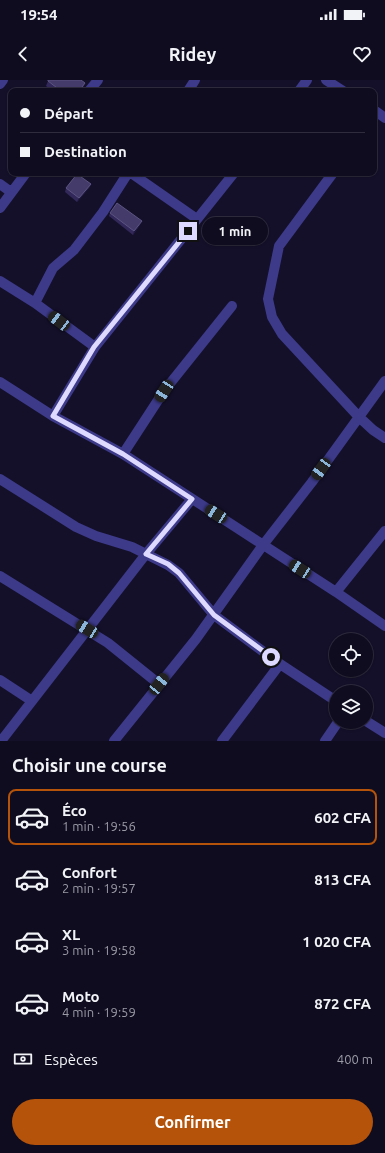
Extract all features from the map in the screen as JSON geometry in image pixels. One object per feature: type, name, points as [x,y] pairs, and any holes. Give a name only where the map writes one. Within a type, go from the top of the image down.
[{"type":"street","points":[[0,84],[4,80]]},
{"type":"street","points":[[91,88],[98,80]]},
{"type":"street","points":[[326,80],[338,88]]},
{"type":"street","points":[[0,208],[24,176]]},
{"type":"street","points":[[35,303],[53,268],[74,250],[128,176]]},
{"type":"street","points":[[134,176],[197,219]]},
{"type":"street","points":[[53,416],[94,347],[232,176]]},
{"type":"street","points":[[331,176],[279,246],[268,299],[272,317],[282,334],[359,417],[373,430],[385,438]]},
{"type":"street","points":[[0,184],[11,192]]},
{"type":"street","points":[[0,281],[35,303],[94,347]]},
{"type":"street","points":[[123,454],[164,391],[232,306]]},
{"type":"street","points":[[0,382],[53,416],[123,454],[336,592],[385,626]]},
{"type":"street","points":[[114,741],[196,639],[263,545],[312,482],[385,382]]},
{"type":"street","points":[[0,480],[76,527],[96,536],[132,547],[168,564],[179,573],[214,615],[280,664],[329,697]]},
{"type":"street","points":[[1,741],[146,554],[192,499]]},
{"type":"street","points":[[336,592],[385,531]]},
{"type":"street","points":[[0,576],[108,643],[159,684]]},
{"type":"street","points":[[222,741],[280,664]]},
{"type":"street","points":[[0,680],[32,701]]},
{"type":"street","points":[[373,725],[385,733]]},
{"type":"street","points":[[325,741],[333,729]]},
{"type":"building","points":[[81,80],[85,83],[81,88],[57,88],[48,81]]},
{"type":"building","points":[[75,176],[80,176],[91,184],[79,198],[66,188]]},
{"type":"building","points":[[117,203],[142,221],[134,231],[110,213]]},
{"type":"route","points":[[188,231],[94,347],[53,416],[123,454],[192,499],[146,554],[168,564],[179,573],[214,615],[271,657]]}]
